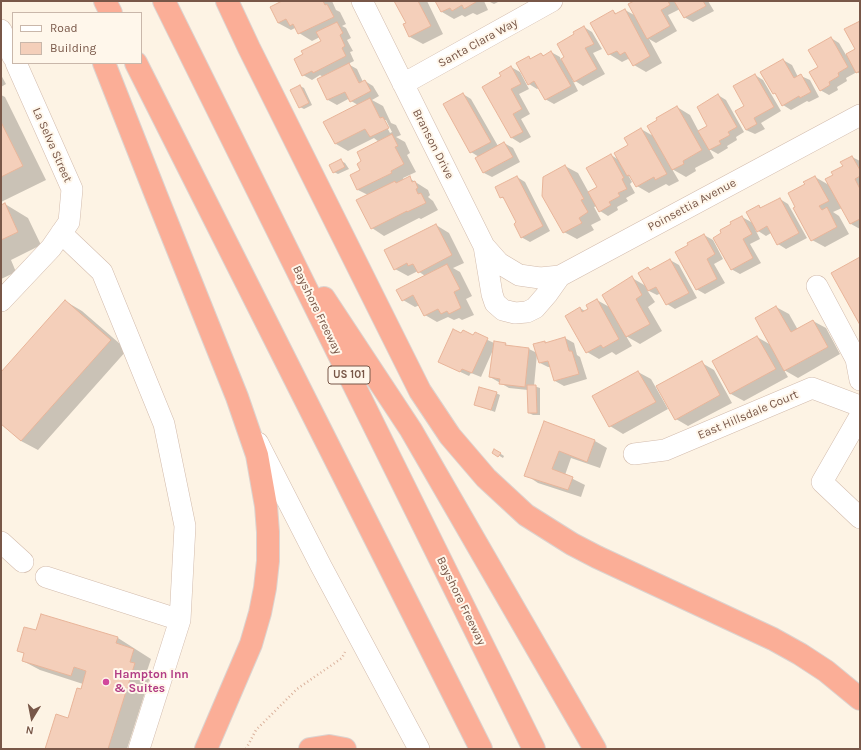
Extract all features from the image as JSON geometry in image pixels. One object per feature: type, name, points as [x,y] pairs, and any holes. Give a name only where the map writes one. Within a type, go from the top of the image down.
[{"type":"highway","points":[[99,1],[100,12]]},
{"type":"highway","points":[[105,1],[110,12]]},
{"type":"highway","name":"Bayshore Freeway","points":[[164,1],[534,749]]},
{"type":"highway","points":[[227,1],[252,55],[420,391],[450,436],[481,473],[526,514],[548,530],[597,557],[773,639],[826,671],[860,699]]},
{"type":"highway","points":[[104,64],[237,397],[257,455],[267,512],[268,561],[260,613],[251,644],[206,749]]},
{"type":"highway","points":[[137,64],[481,749]]},
{"type":"highway","points":[[275,224],[411,430],[593,746]]},
{"type":"highway","points":[[310,749],[329,746],[345,749]]},
{"type":"street","name":"Branson Drive","points":[[362,1],[484,246],[499,263],[519,275]]},
{"type":"street","name":"Santa Clara Way","points":[[403,84],[552,1]]},
{"type":"street","points":[[1,30],[12,55]]},
{"type":"street","name":"La Selva Street","points":[[1,300],[51,248],[69,222],[72,188],[16,64]]},
{"type":"street","name":"Poinsettia Avenue","points":[[519,275],[540,278],[560,276],[860,115]]},
{"type":"street","points":[[61,233],[102,272],[164,424],[185,526],[180,620],[139,749]]},
{"type":"street","points":[[484,246],[492,294],[495,303],[503,310],[515,313],[527,312],[535,308],[560,276]]},
{"type":"street","points":[[817,286],[856,359],[860,380]]},
{"type":"street","name":"East Hillsdale Court","points":[[634,454],[666,450],[812,388],[860,406]]},
{"type":"street","points":[[237,397],[289,506],[419,749]]},
{"type":"street","points":[[860,416],[822,482],[860,518]]},
{"type":"street","points":[[1,542],[23,562]]},
{"type":"street","points":[[46,577],[180,620]]},
{"type":"path","points":[[246,749],[256,730],[297,689],[342,658],[345,654],[345,650]]},
{"type":"building","points":[[282,1],[323,1],[325,5],[327,4],[334,17],[298,34],[293,24],[290,26],[286,19],[278,23],[270,7]]},
{"type":"building","points":[[394,1],[418,1],[431,26],[409,37],[403,24],[406,23]]},
{"type":"building","points":[[435,1],[476,2],[464,9],[462,5],[452,11],[450,8],[441,12]]},
{"type":"building","points":[[634,1],[668,1],[670,5],[661,10],[670,26],[647,39],[628,4]]},
{"type":"building","points":[[674,1],[703,1],[706,6],[684,18]]},
{"type":"building","points":[[625,9],[650,56],[633,66],[625,52],[620,55],[617,51],[608,55],[590,23],[613,10],[615,14]]},
{"type":"building","points":[[860,21],[860,71],[856,73],[846,54],[855,49],[844,29]]},
{"type":"building","points":[[337,22],[343,33],[340,35],[345,46],[342,48],[346,56],[313,73],[312,71],[302,76],[294,59],[303,54],[301,51],[321,41],[316,32]]},
{"type":"building","points":[[584,26],[594,44],[585,48],[597,69],[574,82],[561,59],[564,57],[557,44]]},
{"type":"building","points":[[831,37],[848,67],[838,73],[839,76],[829,82],[830,85],[820,91],[809,72],[818,67],[808,50]]},
{"type":"building","points":[[551,51],[571,86],[545,100],[534,81],[528,85],[516,63],[529,56],[530,59],[541,53],[543,56]]},
{"type":"building","points":[[783,59],[794,78],[801,74],[811,92],[800,98],[799,96],[782,106],[760,72]]},
{"type":"building","points":[[349,63],[359,83],[365,80],[371,91],[350,102],[345,92],[327,100],[317,79]]},
{"type":"building","points":[[511,66],[521,84],[511,89],[522,109],[513,114],[523,132],[511,138],[482,87],[501,76],[499,73]]},
{"type":"building","points":[[755,74],[774,107],[754,118],[757,124],[746,130],[735,111],[744,106],[733,86]]},
{"type":"building","points":[[300,85],[309,103],[299,108],[290,90]]},
{"type":"building","points":[[463,93],[491,142],[470,153],[443,104]]},
{"type":"building","points":[[718,94],[737,127],[728,132],[730,135],[719,141],[721,144],[709,150],[698,131],[707,126],[697,107]]},
{"type":"building","points":[[370,98],[380,118],[383,117],[389,128],[370,137],[365,129],[335,144],[323,122]]},
{"type":"building","points":[[677,106],[702,150],[683,161],[684,164],[672,170],[647,126],[657,120],[656,118]]},
{"type":"building","points":[[1,122],[23,166],[1,177]]},
{"type":"building","points":[[641,128],[667,174],[655,180],[654,177],[636,187],[629,175],[627,176],[614,153],[628,145],[624,138]]},
{"type":"building","points":[[392,134],[398,146],[395,147],[404,164],[391,171],[392,173],[357,190],[350,175],[360,170],[357,164],[361,161],[357,152]]},
{"type":"building","points":[[504,142],[513,157],[483,173],[475,158]]},
{"type":"building","points":[[611,154],[624,178],[622,179],[627,189],[618,193],[620,196],[609,202],[611,205],[599,212],[588,192],[597,187],[586,168]]},
{"type":"building","points":[[852,156],[860,170],[860,176],[855,179],[860,189],[860,219],[850,224],[825,179],[833,175],[831,172],[843,166],[840,162]]},
{"type":"building","points":[[341,159],[345,167],[333,173],[329,165]]},
{"type":"building","points":[[565,165],[584,199],[581,200],[588,212],[579,218],[582,223],[563,233],[542,196],[543,177]]},
{"type":"building","points":[[410,176],[412,182],[415,181],[418,188],[416,189],[418,194],[421,193],[426,203],[371,229],[356,200],[395,181],[396,183]]},
{"type":"building","points":[[517,176],[543,226],[521,238],[514,224],[516,222],[503,197],[500,198],[495,187]]},
{"type":"building","points":[[815,176],[829,201],[819,206],[822,210],[827,207],[837,227],[811,241],[793,208],[795,207],[788,193],[805,184],[803,182]]},
{"type":"building","points":[[780,198],[799,233],[777,245],[767,226],[757,232],[746,212],[759,205],[760,208]]},
{"type":"building","points":[[5,203],[18,232],[1,240],[1,205]]},
{"type":"building","points":[[742,216],[752,234],[743,239],[753,258],[731,270],[713,238],[721,233],[720,230],[731,224],[730,222]]},
{"type":"building","points":[[436,224],[452,255],[418,273],[413,264],[408,266],[407,263],[394,270],[384,250]]},
{"type":"building","points":[[704,234],[715,254],[707,259],[717,279],[696,290],[675,252],[688,245],[687,243]]},
{"type":"building","points":[[860,257],[860,325],[831,273]]},
{"type":"building","points":[[670,259],[689,293],[666,305],[656,287],[648,291],[638,273],[648,267],[650,270]]},
{"type":"building","points":[[447,264],[460,289],[454,292],[461,308],[449,314],[447,311],[441,314],[438,309],[424,316],[413,295],[402,301],[396,290]]},
{"type":"building","points":[[632,276],[642,295],[636,299],[650,324],[626,337],[602,295]]},
{"type":"building","points":[[597,299],[619,339],[603,348],[601,345],[586,353],[565,316],[580,307],[582,312],[588,309],[586,305]]},
{"type":"building","points":[[65,300],[111,340],[21,441],[1,424],[1,372]]},
{"type":"building","points":[[776,306],[791,332],[813,320],[828,347],[784,371],[755,318]]},
{"type":"building","points":[[453,329],[461,333],[463,330],[473,335],[475,332],[488,338],[472,373],[462,369],[460,372],[438,362]]},
{"type":"building","points":[[757,336],[776,369],[730,394],[712,361]]},
{"type":"building","points":[[565,337],[569,351],[572,351],[579,374],[554,381],[548,361],[539,363],[533,344],[545,341],[545,343]]},
{"type":"building","points":[[494,341],[506,343],[505,345],[529,348],[525,387],[499,384],[500,379],[489,377]]},
{"type":"building","points":[[702,361],[720,395],[675,420],[656,386]]},
{"type":"building","points":[[638,371],[656,402],[609,427],[592,396]]},
{"type":"building","points":[[527,385],[536,385],[537,413],[528,413]]},
{"type":"building","points":[[479,387],[497,392],[491,410],[474,405]]},
{"type":"building","points":[[544,421],[595,440],[587,462],[559,451],[552,469],[573,477],[568,490],[524,476]]},
{"type":"building","points":[[494,449],[501,453],[498,457],[492,453]]},
{"type":"building","name":"Hampton Inn & Suites","points":[[41,614],[118,637],[116,643],[134,649],[130,662],[135,663],[108,749],[45,749],[56,714],[68,718],[77,688],[81,689],[86,671],[74,667],[71,676],[22,661],[24,653],[17,651],[24,627],[36,630]]},
{"type":"place","name":"Hampton Inn & Suites","points":[[106,682]]}]
